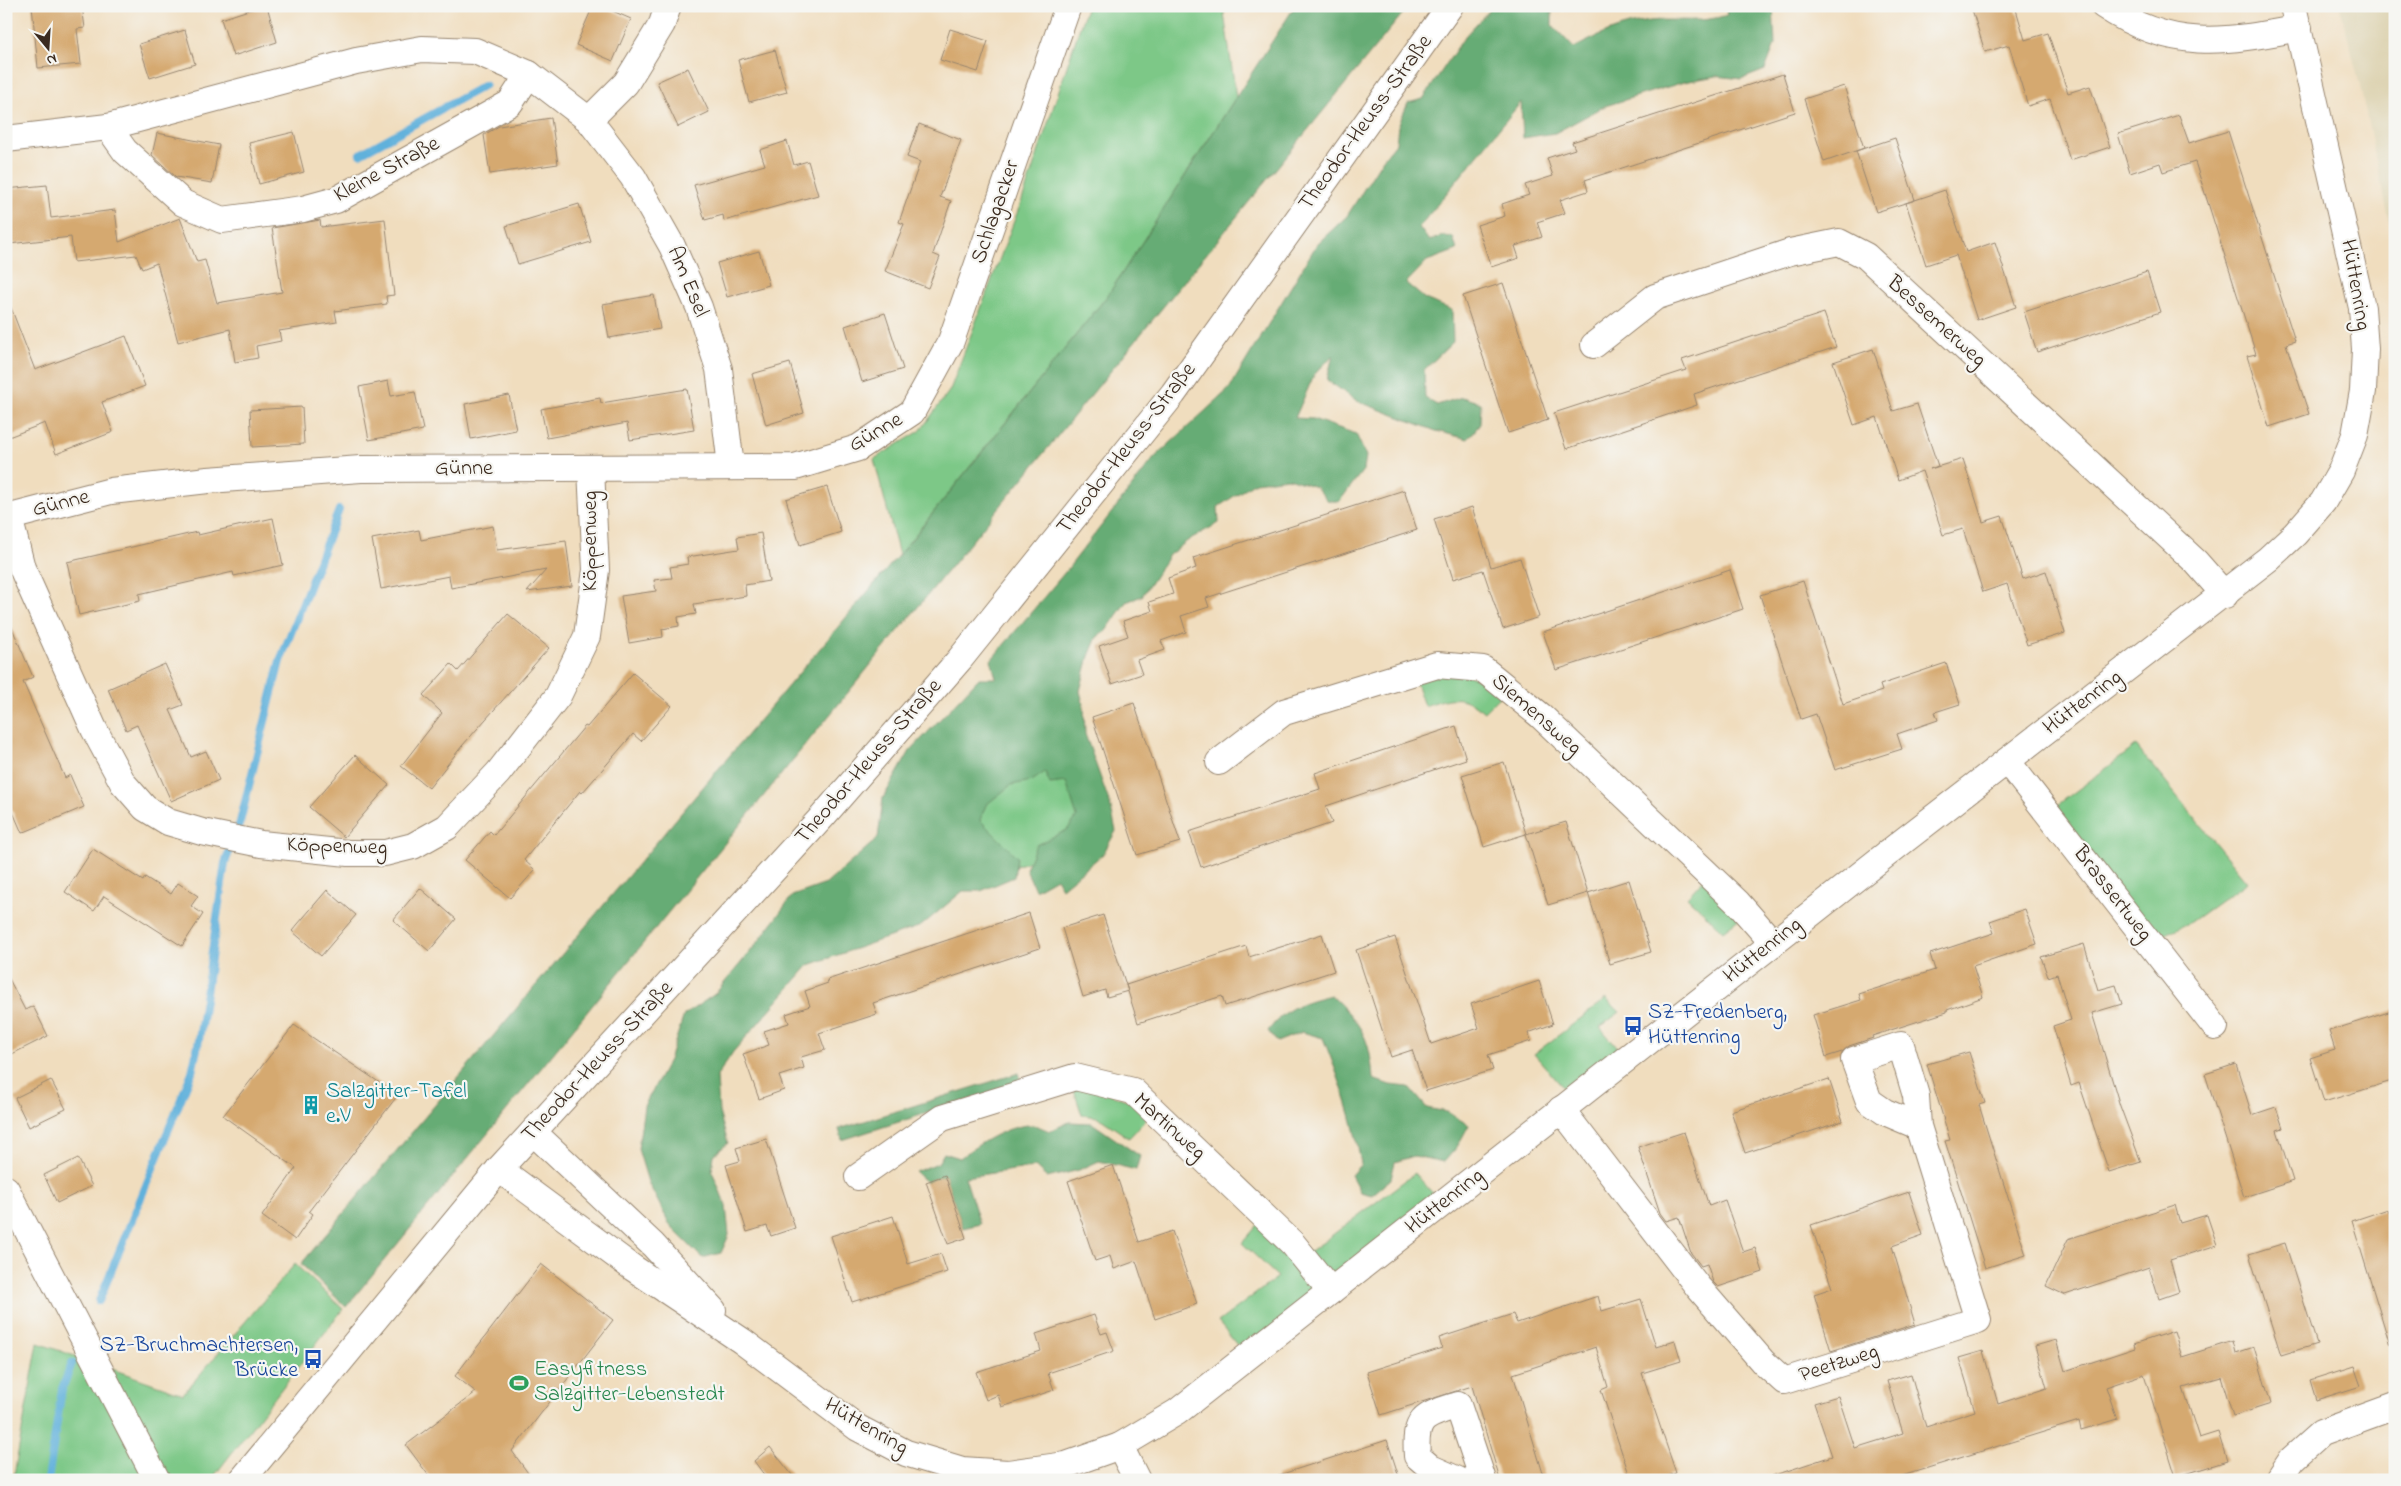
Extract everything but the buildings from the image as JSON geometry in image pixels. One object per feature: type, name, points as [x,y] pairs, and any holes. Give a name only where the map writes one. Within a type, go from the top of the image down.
[{"type":"street","points":[[6,138],[108,127],[356,61],[422,49],[475,51],[529,74],[588,120],[626,83],[662,24],[668,6]]},
{"type":"street","name":"Schlagacker","points":[[912,412],[951,341],[1068,6]]},
{"type":"street","name":"Theodor-Heuss-Straße","points":[[242,1480],[499,1169],[823,816],[960,659],[1173,394],[1450,6]]},
{"type":"street","points":[[2104,6],[2142,28],[2179,39],[2233,38],[2296,17]]},
{"type":"street","name":"Hüttenring","points":[[499,1169],[633,1268],[742,1341],[858,1428],[906,1453],[962,1470],[1008,1473],[1066,1465],[1120,1446],[1177,1412],[1773,943],[2225,595],[2288,541],[2323,502],[2341,471],[2355,434],[2363,391],[2365,349],[2362,308],[2296,17]]},
{"type":"street","name":"Kleine Straße","points":[[108,127],[125,151],[183,203],[222,220],[302,209],[336,200],[510,103],[529,74]]},
{"type":"street","name":"Am Esel","points":[[588,120],[633,177],[672,246],[699,307],[719,369],[731,466]]},
{"type":"street","name":"Bessemerweg","points":[[1594,345],[1655,297],[1790,252],[1839,242],[1866,256],[2196,562],[2225,595]]},
{"type":"street","name":"Günne","points":[[8,517],[111,491],[208,480],[361,469],[795,467],[858,448],[912,412]]},
{"type":"street","name":"Köppenweg","points":[[8,517],[22,568],[94,730],[123,783],[145,808],[168,822],[202,832],[261,844],[348,853],[386,853],[413,846],[447,827],[498,773],[558,696],[587,636],[596,570],[591,469]]},
{"type":"street","name":"Siemensweg","points":[[1219,762],[1284,712],[1437,665],[1483,669],[1541,716],[1738,903],[1773,943]]},
{"type":"street","name":"Brassertweg","points":[[2008,761],[2215,1027]]},
{"type":"street","name":"Martinweg","points":[[858,1177],[942,1118],[1075,1077],[1133,1091],[1293,1244],[1331,1291]]},
{"type":"street","name":"Peetzweg","points":[[1561,1110],[1698,1287],[1764,1362],[1784,1381],[1978,1320],[1918,1126]]},
{"type":"street","name":"Hüttenring","points":[[533,1132],[654,1245],[742,1341]]},
{"type":"street","points":[[6,1189],[158,1480]]},
{"type":"street","points":[[1458,1480],[1431,1468],[1417,1456],[1415,1434],[1427,1416],[1458,1405],[1483,1480]]},
{"type":"street","points":[[2278,1480],[2292,1459],[2321,1433],[2395,1406]]},
{"type":"street","points":[[1120,1446],[1137,1480]]},
{"type":"shaded area","points":[[2340,6],[2395,6],[2395,246],[2359,82]]},
{"type":"green space","points":[[1087,6],[1223,6],[1236,97],[1108,295],[899,555],[874,459],[920,431],[950,390],[1025,192]]},
{"type":"green space","points":[[1295,6],[1409,6],[346,1307],[301,1264],[913,538],[1108,295]]},
{"type":"green space","points":[[1493,6],[1552,6],[1552,25],[1574,48],[1611,31],[1640,22],[1717,18],[1727,15],[1725,6],[1773,6],[1775,44],[1765,70],[1742,79],[1716,76],[1684,82],[1605,106],[1555,133],[1523,138],[1521,102],[1419,227],[1429,241],[1442,236],[1453,237],[1457,250],[1427,261],[1406,283],[1425,299],[1452,310],[1453,342],[1424,370],[1425,398],[1437,405],[1462,397],[1481,403],[1480,424],[1468,439],[1436,431],[1357,401],[1327,380],[1333,355],[1314,375],[1295,418],[1313,419],[1356,434],[1366,456],[1364,469],[1339,502],[1327,500],[1316,487],[1288,478],[1255,482],[1218,507],[1219,523],[1190,539],[1169,555],[1142,596],[1126,602],[1106,631],[1097,637],[1089,656],[1080,691],[1084,707],[1085,734],[1110,804],[1116,831],[1103,854],[1062,888],[1056,878],[1035,890],[1026,869],[1036,845],[1067,830],[1077,817],[1066,782],[1050,784],[1045,772],[1032,781],[1011,785],[986,805],[980,820],[1017,857],[1014,877],[981,891],[963,891],[921,926],[809,965],[733,1052],[717,1076],[719,1112],[728,1143],[714,1155],[712,1171],[726,1206],[729,1235],[721,1253],[702,1258],[671,1227],[648,1182],[638,1149],[644,1106],[669,1060],[684,1015],[715,994],[759,941],[792,896],[826,884],[878,838],[883,798],[910,751],[979,678],[996,678],[991,660],[1066,571],[1155,457],[1229,389],[1317,244],[1347,216],[1383,159],[1396,143],[1398,126],[1408,103],[1423,99],[1465,36]]},
{"type":"green space","points":[[1437,665],[1507,689],[1484,712],[1469,702],[1455,698],[1424,706],[1412,671]]},
{"type":"green space","points":[[1026,738],[1067,754],[1090,823],[1038,858],[1016,866],[964,815]]},
{"type":"green space","points":[[2136,746],[2247,882],[2191,922],[2150,941],[2048,812]]},
{"type":"green space","points":[[1708,875],[1748,912],[1723,931],[1687,897]]},
{"type":"green space","points":[[1331,995],[1350,1014],[1362,1032],[1372,1064],[1373,1079],[1390,1085],[1409,1087],[1427,1108],[1447,1112],[1469,1125],[1457,1147],[1444,1162],[1414,1156],[1395,1162],[1391,1179],[1372,1195],[1360,1192],[1351,1175],[1361,1164],[1358,1147],[1346,1100],[1323,1038],[1302,1032],[1277,1042],[1268,1031],[1281,1016],[1295,1007],[1311,1000]]},
{"type":"green space","points":[[1606,999],[1620,1012],[1600,1027],[1626,1058],[1574,1100],[1534,1054]]},
{"type":"green space","points":[[1019,1073],[1022,1083],[842,1140],[839,1129]]},
{"type":"green space","points":[[1070,1078],[1154,1111],[1129,1138],[1098,1117],[1082,1115]]},
{"type":"green space","points":[[1069,1122],[1092,1123],[1140,1156],[1136,1170],[1099,1161],[1079,1170],[1047,1178],[1035,1167],[965,1177],[980,1224],[963,1228],[945,1175],[926,1182],[915,1172],[938,1163],[944,1153],[960,1158],[984,1141],[1013,1128],[1031,1125],[1050,1131]]},
{"type":"green space","points":[[1415,1173],[1442,1204],[1247,1357],[1218,1322],[1278,1277],[1242,1243],[1265,1217],[1303,1257]]},
{"type":"green space","points":[[295,1264],[343,1309],[211,1480],[13,1480],[38,1343],[183,1394]]},
{"type":"waterway","points":[[360,154],[485,85]]},
{"type":"waterway","points":[[99,1301],[192,1072],[199,1040],[225,863],[240,822],[280,661],[339,510]]},
{"type":"waterway","points":[[48,1480],[62,1389],[72,1363]]},
{"type":"place","name":"SZ-Fredenberg, Hüttenring","points":[[1633,1026]]},
{"type":"place","name":"Salzgitter-Tafel e.V","points":[[311,1105]]},
{"type":"place","name":"SZ-Bruchmachtersen, Brücke","points":[[313,1359]]},
{"type":"place","name":"Easyfitness Salzgitter-Lebenstedt","points":[[519,1383]]}]
